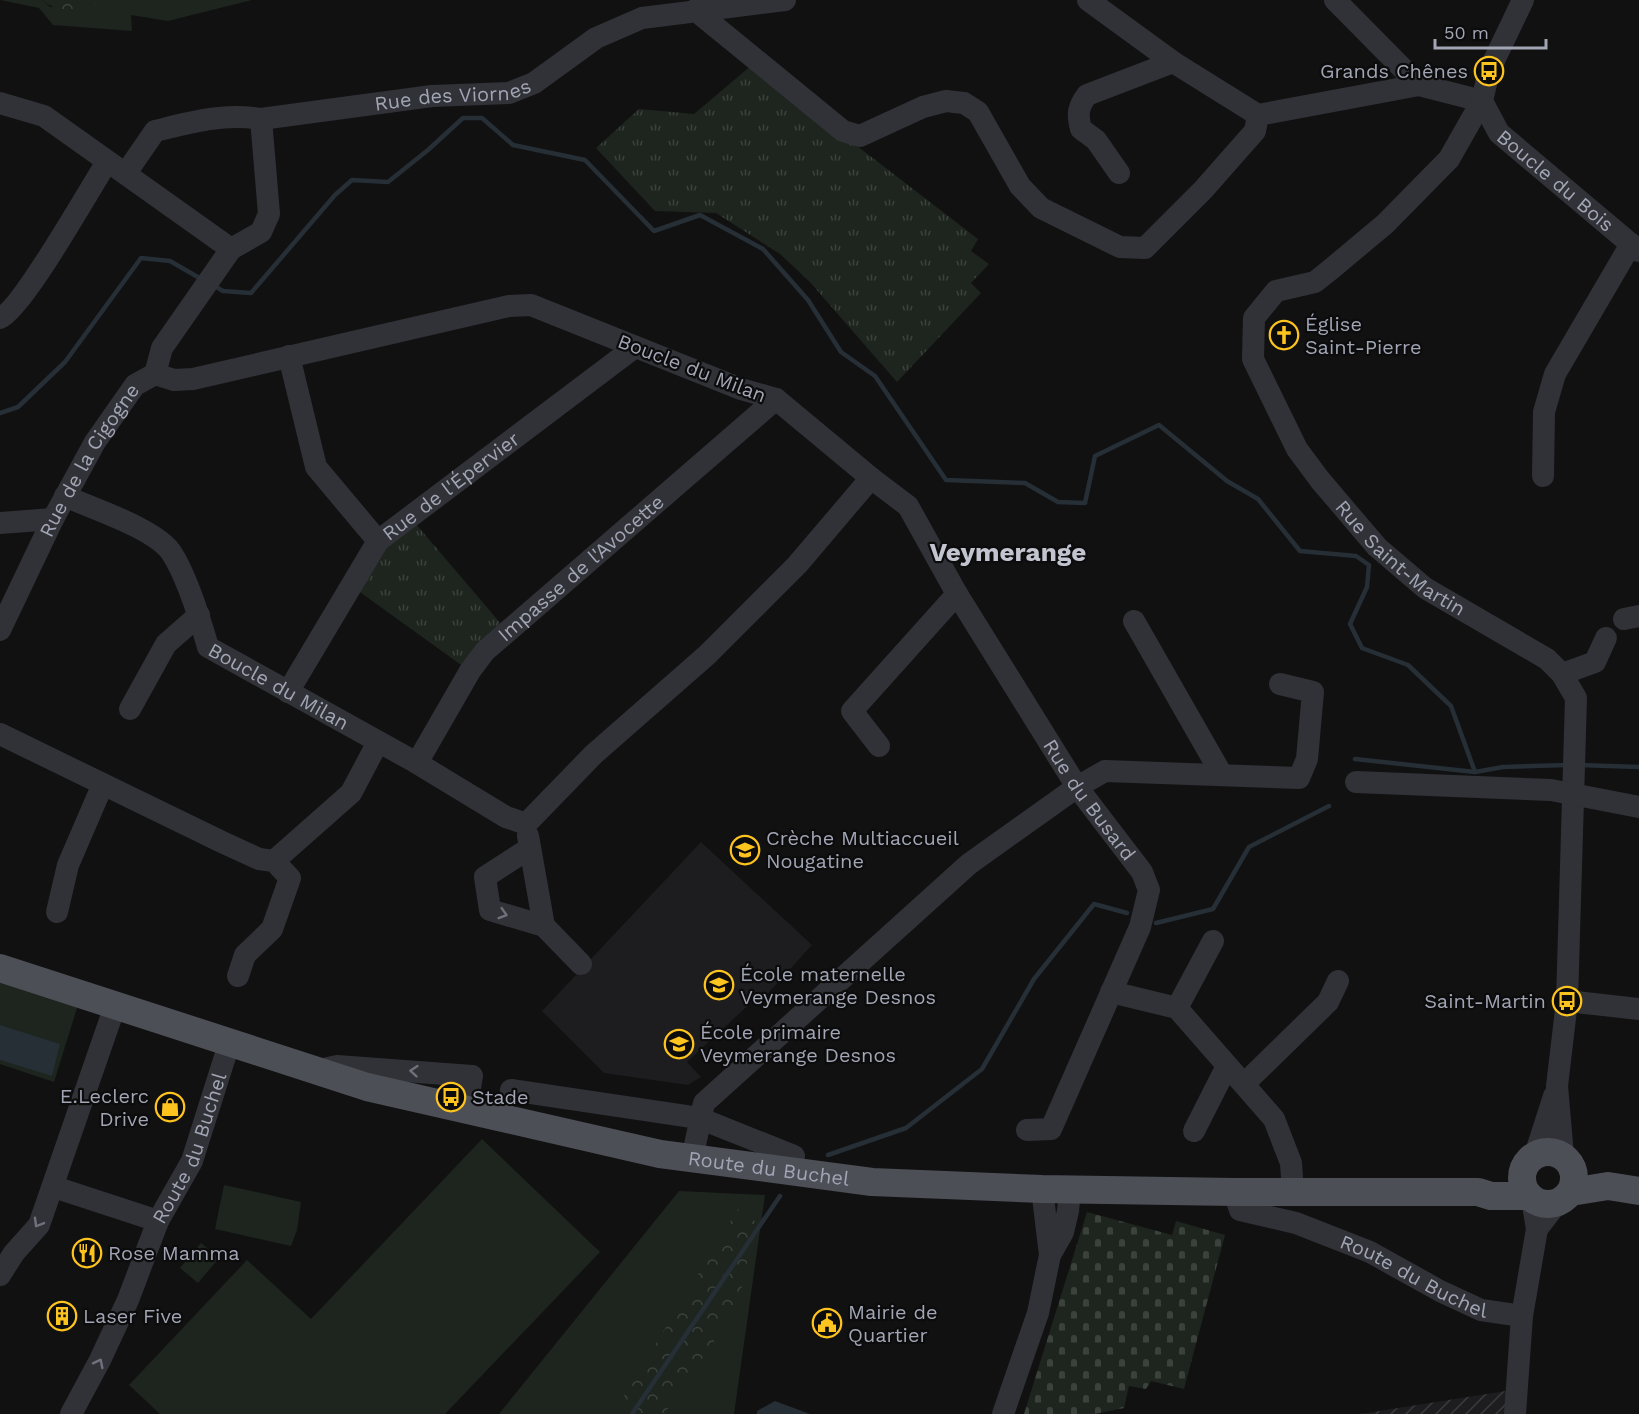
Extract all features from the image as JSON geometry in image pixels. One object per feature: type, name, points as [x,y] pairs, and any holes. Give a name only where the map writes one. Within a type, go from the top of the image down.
[{"type":"main road","name":"Route du Buchel","points":[[0,968],[314,1071],[466,1112],[692,1158],[872,1182],[1056,1189],[1478,1192],[1491,1196],[1554,1185]]},
{"type":"main road","points":[[1554,1185],[1549,1151],[1529,1161],[1522,1182],[1554,1185],[1608,1186],[1639,1191]]},
{"type":"main road","name":"Route du Buchel","points":[[1478,1192],[1529,1161]]},
{"type":"street","name":"Rue des Viornes","points":[[0,318],[5,316],[24,294],[116,167],[155,131],[216,116],[238,115],[261,119],[432,96],[509,93],[534,83],[596,38],[670,7],[695,10],[785,0]]},
{"type":"street","points":[[1088,0],[1173,62],[1258,115],[1419,85],[1482,101]]},
{"type":"street","points":[[1335,0],[1419,85]]},
{"type":"street","name":"Rue Saint-Martin","points":[[1523,0],[1490,71],[1482,101],[1449,159],[1385,224],[1315,282],[1276,291],[1254,318],[1253,360],[1297,449],[1377,547],[1425,588],[1547,659],[1562,674],[1576,698],[1567,1001],[1557,1086],[1554,1185]]},
{"type":"street","points":[[695,10],[843,131],[860,136],[923,107],[946,101],[964,103],[978,112],[1020,186],[1041,208],[1120,247],[1144,248],[1203,190],[1256,131],[1258,115]]},
{"type":"street","points":[[1119,173],[1096,140],[1081,129],[1078,116],[1079,106],[1087,95],[1173,62]]},
{"type":"street","name":"Boucle du Bois","points":[[1482,101],[1499,133],[1635,248]]},
{"type":"street","points":[[0,103],[44,116],[231,249]]},
{"type":"street","name":"Rue de la Cigogne","points":[[0,630],[53,519],[95,442],[135,385],[155,374],[162,348],[231,249],[261,232],[268,214],[261,119]]},
{"type":"street","points":[[1543,476],[1544,412],[1556,374],[1635,248]]},
{"type":"street","name":"Boucle du Milan","points":[[155,374],[174,380],[193,379],[509,306],[531,305],[635,347],[776,399],[871,478]]},
{"type":"street","name":"Rue de l'Épervier","points":[[288,692],[378,542],[635,347]]},
{"type":"street","points":[[289,357],[316,467],[378,542]]},
{"type":"street","name":"Impasse de l'Avocette","points":[[417,763],[470,671],[485,651],[776,399]]},
{"type":"street","points":[[544,926],[526,824],[594,754],[707,655],[796,565],[871,478]]},
{"type":"street","name":"Rue du Busard","points":[[871,478],[908,507],[957,594],[1077,787],[1142,872],[1149,890],[1140,927],[1051,1129],[1027,1130]]},
{"type":"street","name":"Boucle du Milan","points":[[65,496],[152,535],[170,551],[199,615],[208,647],[417,763],[506,817],[526,824]]},
{"type":"street","points":[[0,522],[53,519]]},
{"type":"street","points":[[879,746],[852,711],[957,594]]},
{"type":"street","name":"Boucle du Milan","points":[[130,709],[166,644],[199,615]]},
{"type":"street","points":[[1134,621],[1222,775]]},
{"type":"street","points":[[1562,674],[1595,662],[1606,638]]},
{"type":"street","points":[[692,1158],[704,1103],[969,864],[1077,787],[1104,771],[1299,778],[1307,759],[1313,692],[1280,684]]},
{"type":"street","points":[[0,734],[259,859],[274,861],[290,879],[287,892],[272,929],[245,955],[238,976]]},
{"type":"street","points":[[274,861],[351,793],[378,742]]},
{"type":"street","points":[[1356,782],[1551,790],[1574,785],[1639,807]]},
{"type":"street","points":[[57,912],[68,865],[103,784]]},
{"type":"street","points":[[530,848],[485,878],[490,910],[544,926],[581,964]]},
{"type":"street","points":[[1177,1008],[1213,941]]},
{"type":"street","points":[[1244,1084],[1328,1002],[1338,981]]},
{"type":"street","points":[[1111,992],[1177,1008],[1274,1119],[1291,1163],[1293,1192]]},
{"type":"street","points":[[1567,1001],[1639,1009]]},
{"type":"street","points":[[0,1275],[14,1253],[39,1225],[115,1006]]},
{"type":"street","name":"Route du Buchel","points":[[71,1414],[128,1300],[158,1221],[192,1161],[229,1044]]},
{"type":"street","name":"Route du Buchel","points":[[314,1071],[337,1066],[472,1076],[466,1112]]},
{"type":"street","points":[[1194,1131],[1227,1066]]},
{"type":"street","name":"Rue Saint-Martin","points":[[1529,1161],[1557,1086]]},
{"type":"street","name":"Route du Buchel","points":[[511,1090],[699,1118],[794,1156]]},
{"type":"street","points":[[1515,1414],[1522,1317],[1537,1229],[1554,1185]]},
{"type":"street","points":[[54,1187],[158,1221]]},
{"type":"street","points":[[1003,1414],[1038,1313],[1050,1255],[1056,1189]]},
{"type":"street","name":"Route du Buchel","points":[[1234,1192],[1240,1210],[1296,1223],[1370,1252],[1440,1291],[1481,1310],[1522,1317]]},
{"type":"shaded area","points":[[701,842],[812,945],[759,1003],[754,1000],[687,1062],[701,1077],[688,1085],[604,1073],[542,1011]]},
{"type":"shaded area","points":[[0,1025],[60,1044],[52,1076],[0,1060]]},
{"type":"shaded area","points":[[1512,1390],[1507,1414],[1360,1414]]},
{"type":"shaded area","points":[[775,1401],[810,1414],[757,1414],[757,1411]]},
{"type":"green space","points":[[0,0],[42,0],[50,7],[115,0],[252,0],[168,21],[131,15],[132,31],[53,25],[39,8]]},
{"type":"green space","points":[[42,0],[115,0],[77,9],[59,9]]},
{"type":"green space","points":[[752,65],[978,239],[971,251],[989,264],[971,283],[981,293],[897,382],[809,281],[780,254],[716,213],[655,211],[596,148],[639,109],[694,114]]},
{"type":"green space","points":[[415,523],[502,625],[464,667],[357,590],[384,546]]},
{"type":"green space","points":[[0,981],[78,1005],[54,1082],[0,1064]]},
{"type":"green space","points":[[482,1139],[600,1252],[445,1414],[160,1414],[129,1385],[247,1260],[311,1319]]},
{"type":"green space","points":[[224,1185],[301,1202],[297,1230],[291,1246],[215,1229]]},
{"type":"green space","points":[[679,1191],[765,1195],[734,1414],[499,1414]]},
{"type":"green space","points":[[738,1209],[756,1222],[737,1308],[664,1414],[613,1414]]},
{"type":"green space","points":[[1087,1212],[1172,1235],[1176,1221],[1225,1235],[1184,1389],[1151,1381],[1146,1389],[1129,1386],[1124,1408],[1095,1414],[1024,1414]]},
{"type":"green space","points":[[201,1243],[219,1258],[198,1283],[180,1268]]},
{"type":"waterway","points":[[213,285],[223,291],[251,293],[335,195],[352,180],[388,182],[463,118],[482,118],[513,145],[585,160],[654,231],[700,215],[763,249],[808,300],[841,352],[875,376],[946,480],[1025,483],[1058,502],[1085,503],[1095,456],[1159,425],[1227,481],[1258,499],[1300,551],[1356,556],[1369,565],[1367,587],[1350,624],[1362,648],[1408,665],[1451,706],[1475,772],[1503,767],[1568,765]]},
{"type":"waterway","points":[[0,413],[18,407],[65,362],[141,258],[170,261],[203,280]]},
{"type":"waterway","points":[[1355,759],[1475,772]]},
{"type":"waterway","points":[[1579,765],[1639,767]]},
{"type":"waterway","points":[[1156,923],[1213,909],[1249,847],[1329,806]]},
{"type":"waterway","points":[[828,1155],[906,1128],[982,1069],[1034,979],[1094,904],[1127,913]]},
{"type":"waterway","points":[[632,1414],[780,1196]]},
{"type":"place","name":"Grands Chênes","points":[[1489,71]]},
{"type":"place","name":"Église Saint-Pierre","points":[[1284,335]]},
{"type":"place","name":"Crèche Multiaccueil Nougatine","points":[[745,850]]},
{"type":"place","name":"École maternelle Veymerange Desnos","points":[[719,985]]},
{"type":"place","name":"Saint-Martin","points":[[1567,1001]]},
{"type":"place","name":"École primaire Veymerange Desnos","points":[[679,1044]]},
{"type":"place","name":"Stade","points":[[451,1097]]},
{"type":"place","name":"E.Leclerc Drive","points":[[170,1107]]},
{"type":"place","name":"Rose Mamma","points":[[87,1253]]},
{"type":"place","name":"Laser Five","points":[[62,1316]]},
{"type":"place","name":"Mairie de Quartier","points":[[827,1323]]},
{"type":"district","name":"Veymerange","points":[[1008,552]]}]
